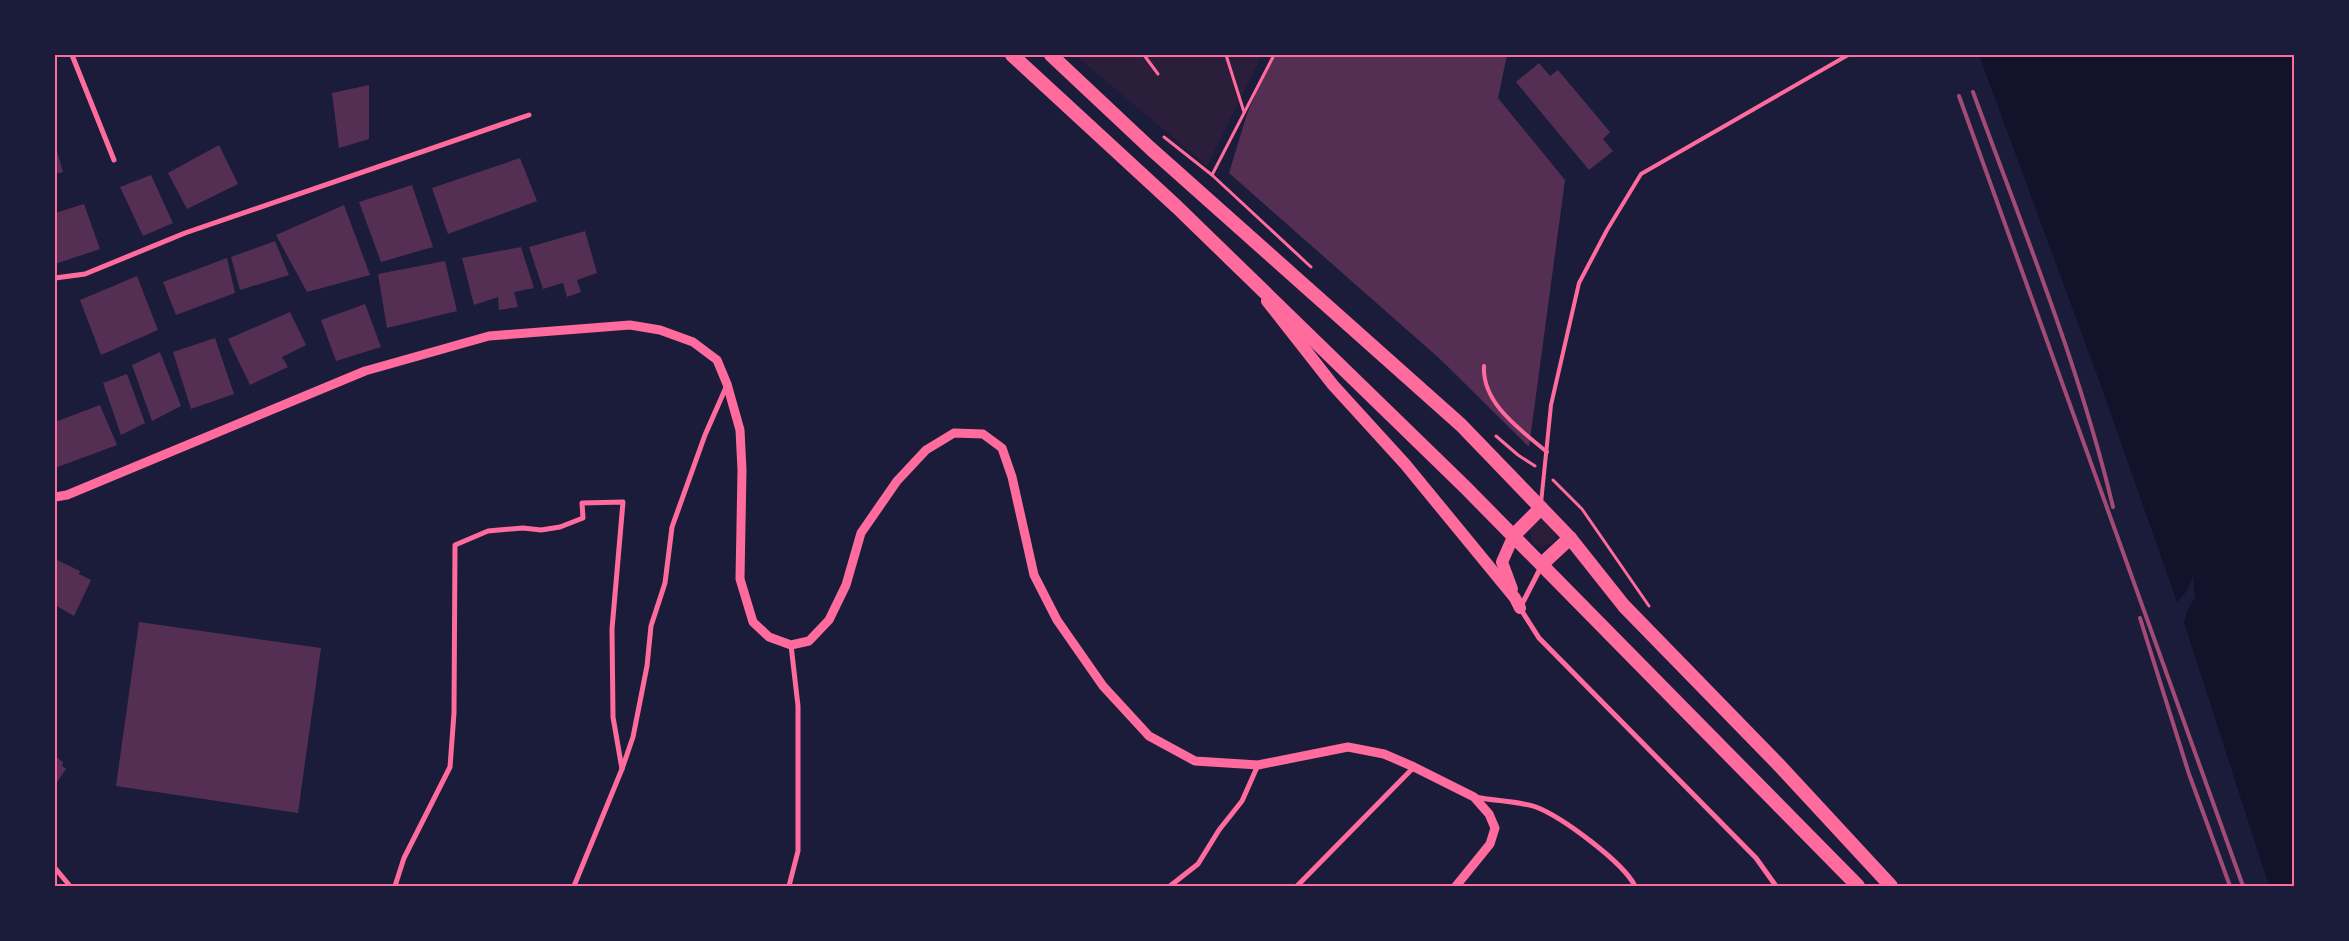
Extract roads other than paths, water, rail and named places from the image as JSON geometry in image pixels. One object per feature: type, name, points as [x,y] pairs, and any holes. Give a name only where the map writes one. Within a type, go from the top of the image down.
[{"type":"highway","points":[[1012,55],[1239,266],[1514,535],[1858,886]]},
{"type":"highway","points":[[1051,55],[1150,148],[1460,425],[1570,538],[1624,606],[1779,765],[1890,886]]},
{"type":"highway","points":[[1514,535],[1541,508]]},
{"type":"highway","points":[[1542,564],[1570,538]]},
{"type":"main road","points":[[1239,266],[1333,386],[1405,464],[1518,603]]},
{"type":"main road","points":[[1514,535],[1502,562],[1518,603]]},
{"type":"street","points":[[72,55],[114,160]]},
{"type":"street","points":[[55,278],[85,274],[185,233],[529,115]]},
{"type":"street","points":[[55,497],[67,495],[365,371],[489,336],[630,325],[660,330],[693,342],[717,360],[727,384],[740,430],[742,470],[740,579],[753,622],[769,637],[792,646],[808,641],[829,620],[846,585],[861,532],[897,481],[926,450],[954,433],[983,434],[1002,448],[1012,477],[1034,575],[1057,620],[1102,686],[1149,736],[1195,761],[1258,764],[1348,747],[1384,754],[1474,797],[1536,807],[1566,824],[1601,850],[1630,877],[1635,886]]},
{"type":"street","points":[[574,886],[622,770],[632,737],[645,675],[651,626],[665,583],[672,526],[705,435],[727,384]]},
{"type":"street","points":[[395,886],[404,858],[450,767],[454,713],[455,545],[488,531],[523,528],[542,530],[560,527],[583,518],[582,503],[623,502],[612,629],[612,717],[622,770]]},
{"type":"street","points":[[1542,564],[1518,603],[1539,638],[1756,858],[1776,886]]},
{"type":"street","points":[[789,886],[798,851],[798,706],[792,646]]},
{"type":"street","points":[[1170,886],[1198,864],[1219,830],[1242,801],[1258,764]]},
{"type":"street","points":[[1297,886],[1414,767]]},
{"type":"street","points":[[1456,886],[1490,844],[1495,828],[1489,814],[1474,797]]},
{"type":"street","points":[[55,868],[70,886]]},
{"type":"lane","points":[[1541,508],[1551,406],[1578,283],[1641,174],[1848,55]]},
{"type":"lane","points":[[1484,366],[1483,373],[1491,397],[1516,426],[1546,452]]},
{"type":"railway","points":[[1973,92],[2067,349],[2084,402],[2113,507]]},
{"type":"railway","points":[[1959,96],[2243,886]]},
{"type":"railway","points":[[2140,618],[2189,774],[2230,886]]}]
